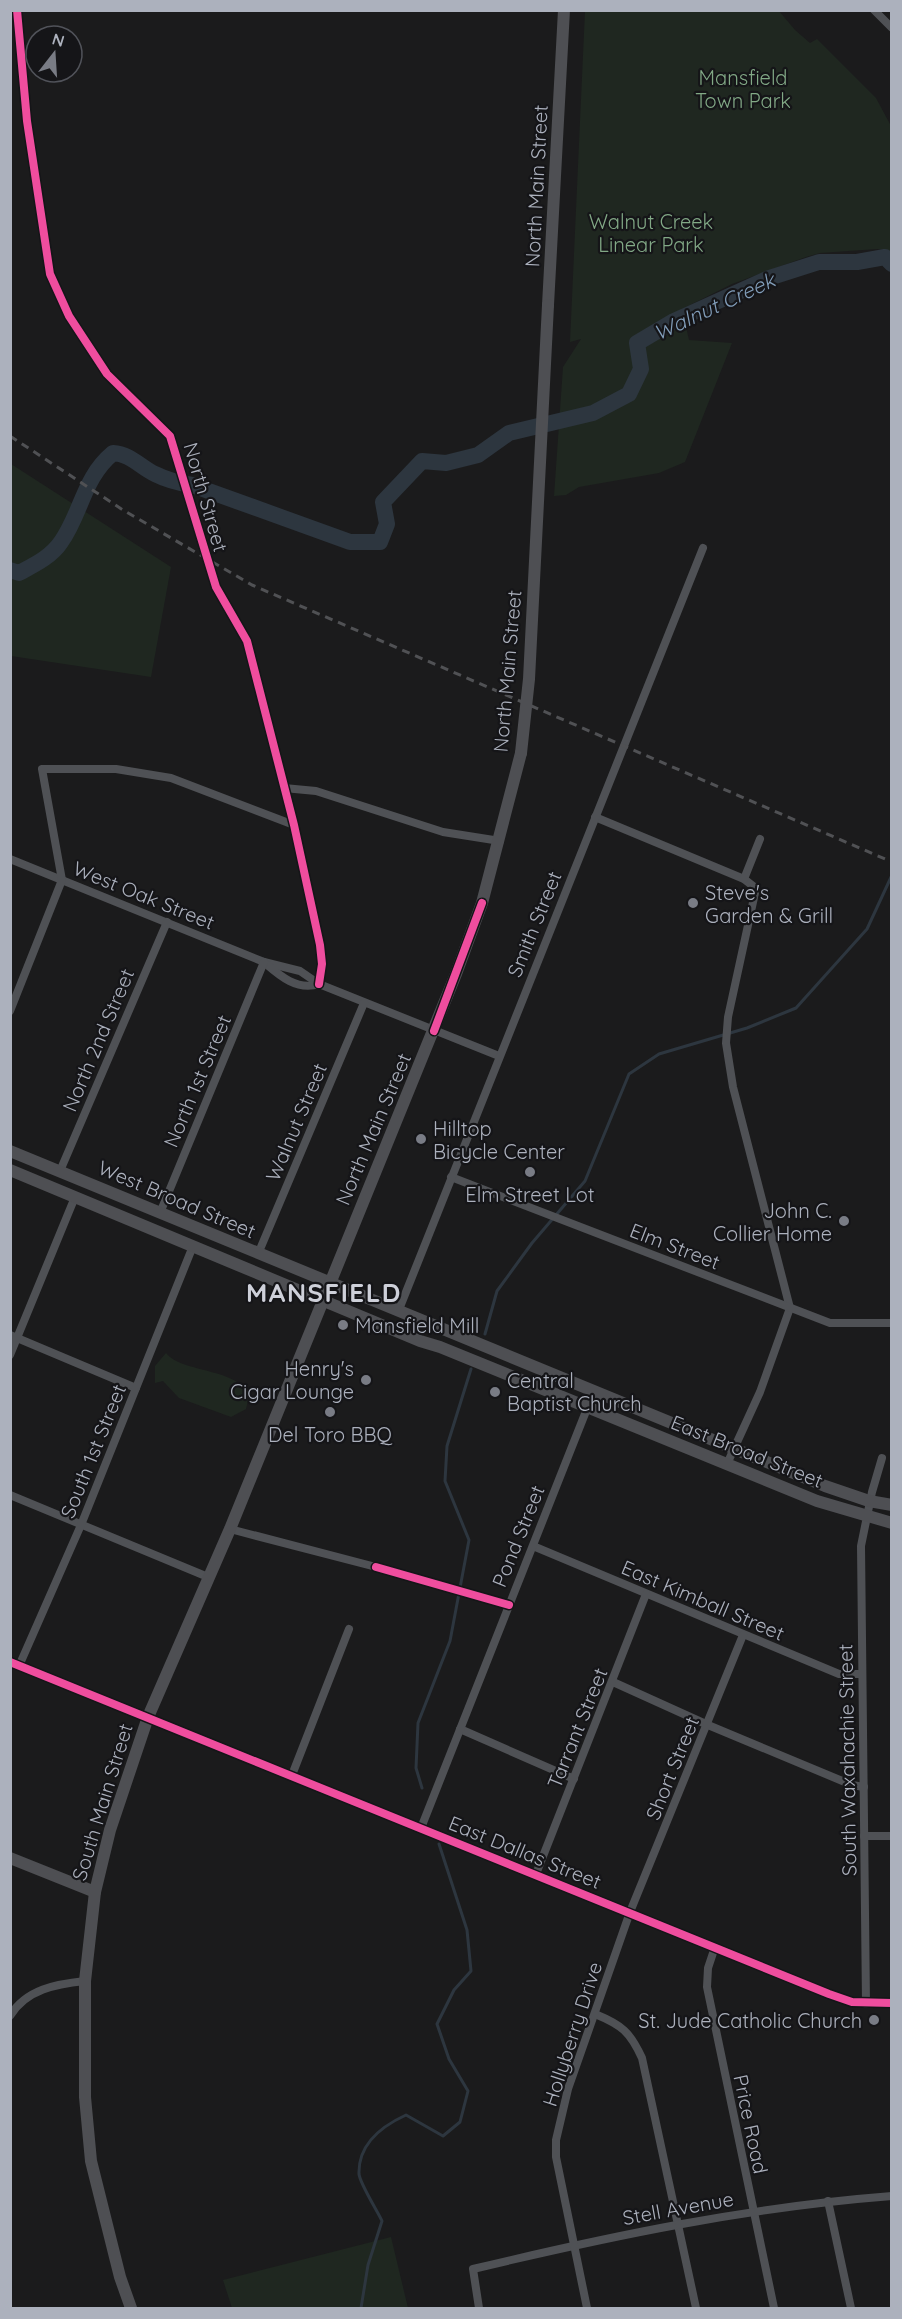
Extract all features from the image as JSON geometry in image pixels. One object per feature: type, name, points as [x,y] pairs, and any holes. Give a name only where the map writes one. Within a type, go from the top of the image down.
[{"type":"main road","name":"North Main Street","points":[[322,1300],[434,1031],[478,916],[500,841],[521,753],[529,679],[564,10]]},
{"type":"main road","name":"West Broad Street","points":[[10,1151],[329,1283]]},
{"type":"main road","name":"West Broad Street","points":[[10,1170],[322,1300]]},
{"type":"main road","points":[[193,1246],[199,1230]]},
{"type":"main road","name":"East Broad Street","points":[[329,1283],[734,1448],[869,1501],[891,1505]]},
{"type":"main road","name":"East Broad Street","points":[[322,1300],[817,1501],[891,1523]]},
{"type":"main road","name":"South Main Street","points":[[131,2308],[120,2277],[91,2161],[85,2097],[85,1981],[95,1893],[120,1796],[148,1717],[230,1529],[322,1300]]},
{"type":"main road","points":[[440,1347],[447,1332]]},
{"type":"main road","points":[[503,1372],[509,1357]]},
{"type":"main road","points":[[10,1858],[95,1893]]},
{"type":"street","name":"North Street","points":[[17,10],[27,121],[43,244],[50,274],[69,316],[107,374],[171,436],[216,587],[247,641],[294,825],[320,945],[322,964],[319,984]]},
{"type":"street","points":[[874,10],[891,28]]},
{"type":"street","name":"Smith Street","points":[[398,1312],[703,548]]},
{"type":"street","points":[[10,1011],[62,880],[42,769],[116,769],[171,778],[294,825]]},
{"type":"street","points":[[284,788],[316,791],[443,832],[500,841]]},
{"type":"street","points":[[595,817],[744,879],[753,886],[755,901],[731,1003],[728,1059],[790,1308],[760,1392],[728,1464]]},
{"type":"street","points":[[744,879],[760,839]]},
{"type":"street","name":"West Oak Street","points":[[10,859],[264,962],[300,971],[319,984],[499,1056]]},
{"type":"street","name":"North 2nd Street","points":[[60,1171],[167,922]]},
{"type":"street","name":"West Oak Street","points":[[264,962],[280,976],[293,982],[310,987],[319,984]]},
{"type":"street","name":"North 1st Street","points":[[159,1213],[264,962]]},
{"type":"street","name":"Walnut Street","points":[[258,1254],[364,1003]]},
{"type":"street","name":"Elm Street","points":[[451,1178],[830,1323],[891,1323]]},
{"type":"street","points":[[10,1355],[14,1336],[75,1197]]},
{"type":"street","name":"South 1st Street","points":[[15,1664],[81,1525],[193,1246]]},
{"type":"street","points":[[14,1336],[136,1388]]},
{"type":"street","name":"Pond Street","points":[[421,1828],[594,1391]]},
{"type":"street","name":"South Waxahachie Street","points":[[866,2004],[861,1546],[869,1501],[882,1458]]},
{"type":"street","points":[[10,1496],[208,1577]]},
{"type":"street","points":[[230,1529],[376,1568]]},
{"type":"street","name":"East Kimball Street","points":[[533,1546],[839,1674],[862,1674]]},
{"type":"street","name":"Tarrant Street","points":[[536,1874],[646,1594]]},
{"type":"street","points":[[292,1775],[349,1629]]},
{"type":"street","name":"Short Street","points":[[630,1912],[743,1635]]},
{"type":"street","name":"East Dallas Street","points":[[15,1664],[835,1996],[866,2004],[891,2003]]},
{"type":"street","points":[[613,1682],[708,1725],[852,1785],[864,1787]]},
{"type":"street","points":[[460,1730],[574,1779]]},
{"type":"street","points":[[864,1836],[891,1836]]},
{"type":"street","name":"Hollyberry Drive","points":[[587,2308],[558,2168],[556,2140],[568,2089],[630,1912]]},
{"type":"street","name":"Price Road","points":[[714,1947],[708,1968],[707,1987],[774,2308]]},
{"type":"street","points":[[10,2016],[23,2002],[41,1989],[58,1984],[85,1981]]},
{"type":"street","points":[[595,2014],[614,2022],[629,2033],[642,2058],[696,2308]]},
{"type":"street","name":"Stell Avenue","points":[[479,2308],[473,2270],[573,2245],[678,2224],[828,2201],[891,2196]]},
{"type":"street","points":[[828,2201],[851,2308]]},
{"type":"green space","points":[[585,11],[779,11],[810,43],[817,39],[876,98],[891,126],[891,256],[886,250],[877,249],[820,253],[732,284],[682,309],[689,340],[732,343],[685,462],[659,473],[579,487],[566,495],[554,496],[563,367],[581,339],[570,342]]},
{"type":"green space","points":[[11,464],[171,567],[151,677],[11,656]]},
{"type":"green space","points":[[166,1353],[184,1364],[234,1380],[249,1396],[246,1409],[231,1417],[179,1398],[163,1381],[155,1383],[155,1366]]},
{"type":"green space","points":[[391,2237],[408,2308],[232,2308],[223,2280]]},
{"type":"waterway","name":"Walnut Creek","points":[[10,570],[19,573],[42,560],[57,547],[68,531],[95,473],[113,453],[130,458],[164,478],[192,485],[350,542],[380,542],[387,524],[383,502],[422,461],[446,463],[478,455],[509,433],[593,413],[629,394],[641,369],[637,343],[674,321],[769,278],[819,262],[857,262],[885,257],[892,264]]},
{"type":"waterway","points":[[485,1334],[497,1291],[532,1243],[585,1181],[629,1074],[659,1054],[747,1028],[796,1008],[867,929],[892,875]]},
{"type":"waterway","points":[[422,1788],[416,1768],[418,1723],[450,1641],[469,1540],[445,1481],[447,1446],[471,1369]]},
{"type":"waterway","points":[[361,2308],[368,2265],[382,2221],[359,2174],[360,2163],[367,2145],[380,2131],[406,2115],[443,2136],[460,2122],[468,2091],[449,2059],[437,2024],[454,1990],[471,1971],[467,1930],[439,1844]]},
{"type":"railway","points":[[10,436],[123,510],[252,585],[892,862]]},
{"type":"cycle path","points":[[17,10],[27,121],[50,274],[69,316],[107,374],[170,436],[216,587],[247,641],[294,825],[320,945],[322,964],[319,984]]},
{"type":"cycle path","points":[[434,1031],[482,903]]},
{"type":"cycle path","points":[[376,1567],[509,1605]]},
{"type":"cycle path","points":[[10,1662],[829,1994],[852,2002],[892,2003]]},
{"type":"place","name":"Steve's Garden & Grill","points":[[693,903]]},
{"type":"place","name":"Hilltop Bicycle Center","points":[[421,1139]]},
{"type":"place","name":"Elm Street Lot","points":[[530,1172]]},
{"type":"place","name":"John C. Collier Home","points":[[844,1221]]},
{"type":"place","name":"Mansfield Mill","points":[[343,1325]]},
{"type":"place","name":"Henry's Cigar Lounge","points":[[366,1380]]},
{"type":"place","name":"Central Baptist Church","points":[[495,1392]]},
{"type":"place","name":"Del Toro BBQ","points":[[330,1412]]},
{"type":"place","name":"St. Jude Catholic Church","points":[[874,2020]]},
{"type":"district","name":"MANSFIELD","points":[[324,1292]]},
{"type":"park label","name":"Mansfield Town Park","points":[[743,88]]},
{"type":"park label","name":"Walnut Creek Linear Park","points":[[651,232]]}]
